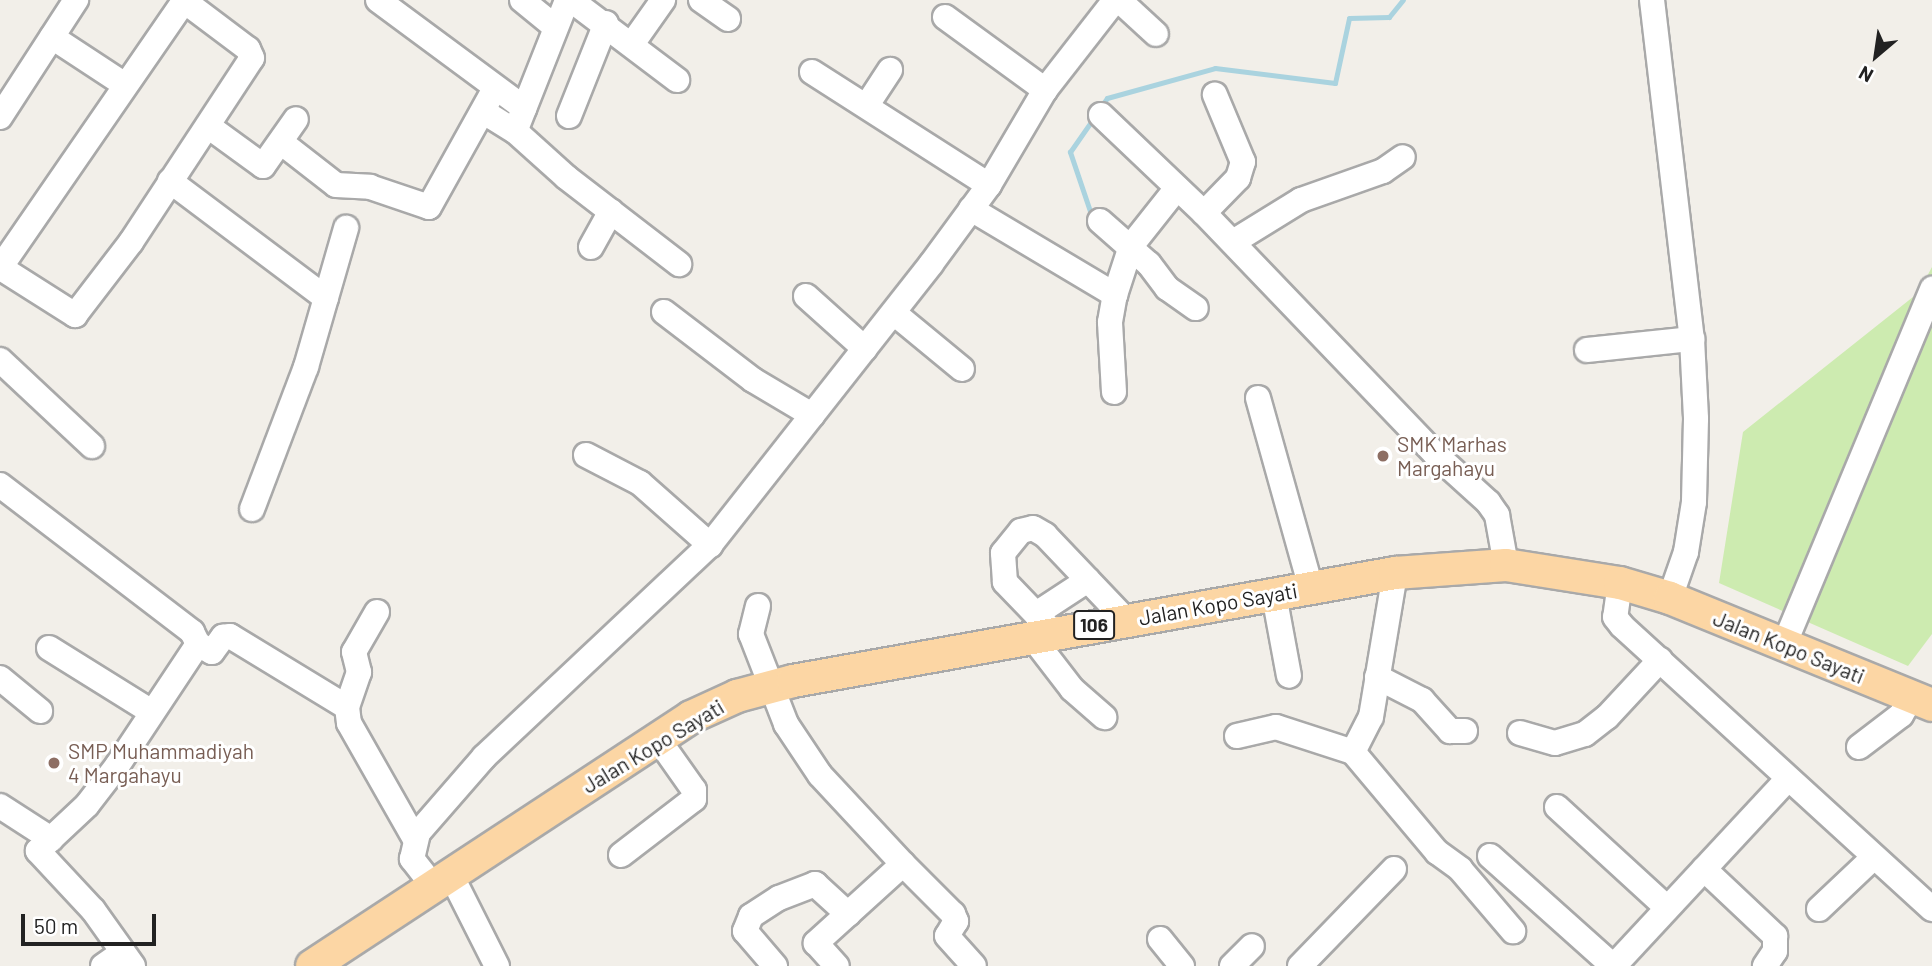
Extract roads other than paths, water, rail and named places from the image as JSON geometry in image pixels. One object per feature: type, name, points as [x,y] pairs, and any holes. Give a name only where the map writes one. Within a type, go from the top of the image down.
[{"type":"main road","name":"Jalan Kopo Sayati","points":[[312,966],[658,739],[713,706],[768,687],[1041,628],[1125,619],[1395,573],[1506,565],[1620,583],[1671,598],[1922,701]]},
{"type":"street","points":[[0,117],[76,0]]},
{"type":"street","points":[[379,0],[489,101],[520,119],[566,177],[679,264]]},
{"type":"street","points":[[522,0],[554,26]]},
{"type":"street","points":[[520,119],[554,26],[569,0],[606,23],[677,80]]},
{"type":"street","points":[[632,44],[663,0]]},
{"type":"street","points":[[701,0],[728,19]]},
{"type":"street","points":[[497,966],[443,881],[412,859],[415,839],[484,757],[710,545],[894,313],[989,185],[1045,90],[1117,0],[1156,34]]},
{"type":"street","points":[[1652,0],[1692,340],[1693,502],[1686,552],[1671,598]]},
{"type":"street","points":[[184,1],[253,55],[208,127],[75,315],[1,268],[184,1]]},
{"type":"street","points":[[946,14],[1045,90]]},
{"type":"street","points":[[569,116],[606,23]]},
{"type":"street","points":[[52,37],[125,85]]},
{"type":"street","points":[[867,105],[890,70]]},
{"type":"street","points":[[813,72],[989,185]]},
{"type":"street","points":[[1204,213],[1238,178],[1244,162],[1215,95]]},
{"type":"street","points":[[282,143],[336,185],[364,186],[412,204],[431,206],[489,101]]},
{"type":"street","points":[[1101,115],[1234,242],[1435,454],[1488,502],[1497,515],[1506,565]]},
{"type":"street","points":[[208,127],[257,164],[267,163],[296,119]]},
{"type":"street","points":[[1234,242],[1301,201],[1383,171],[1403,157]]},
{"type":"street","points":[[170,181],[326,298]]},
{"type":"street","points":[[1114,392],[1110,322],[1115,295],[1131,246],[1177,188]]},
{"type":"street","points":[[971,209],[1115,295]]},
{"type":"street","points":[[591,247],[611,211]]},
{"type":"street","points":[[1100,221],[1131,246],[1167,288],[1196,308]]},
{"type":"street","points":[[252,509],[306,367],[346,228]]},
{"type":"street","points":[[1784,645],[1932,289]]},
{"type":"street","points":[[806,296],[865,349]]},
{"type":"street","points":[[664,312],[753,380],[812,415]]},
{"type":"street","points":[[894,313],[962,369]]},
{"type":"street","points":[[1587,350],[1692,340]]},
{"type":"street","points":[[0,360],[92,446]]},
{"type":"street","points":[[1258,398],[1311,588]]},
{"type":"street","points":[[586,455],[640,483],[710,545]]},
{"type":"street","points":[[0,485],[191,632],[198,644],[212,652],[223,637],[230,636],[347,707]]},
{"type":"street","points":[[1104,717],[1072,689],[1041,628],[1005,582],[1002,563],[1009,542],[1021,531],[1033,528],[1045,535],[1125,619]]},
{"type":"street","points":[[1353,752],[1369,724],[1395,573]]},
{"type":"street","points":[[1041,628],[1088,580]]},
{"type":"street","points":[[1620,583],[1615,617],[1791,784],[1932,909]]},
{"type":"street","points":[[1274,594],[1289,676]]},
{"type":"street","points":[[758,606],[751,634],[768,687],[821,775],[953,914],[956,921],[947,936],[974,966]]},
{"type":"street","points":[[377,612],[356,643],[353,658],[359,672],[347,707],[349,723],[415,839]]},
{"type":"street","points":[[45,845],[94,795],[198,644]]},
{"type":"street","points":[[49,648],[152,712]]},
{"type":"street","points":[[1520,733],[1555,743],[1585,734],[1607,717],[1660,660]]},
{"type":"street","points":[[1377,677],[1422,700],[1450,731],[1465,731]]},
{"type":"street","points":[[0,678],[40,711]]},
{"type":"street","points":[[1859,747],[1922,701]]},
{"type":"street","points":[[1237,736],[1276,727],[1353,752],[1437,852],[1460,869],[1513,931]]},
{"type":"street","points":[[621,855],[694,799],[694,790],[658,739]]},
{"type":"street","points":[[1634,966],[1709,874],[1791,784]]},
{"type":"street","points":[[0,806],[45,845],[128,959],[103,966]]},
{"type":"street","points":[[1557,807],[1666,907]]},
{"type":"street","points":[[1490,856],[1614,966],[1666,907],[1709,874]]},
{"type":"street","points":[[1819,909],[1873,858]]},
{"type":"street","points":[[836,966],[816,944],[902,862]]},
{"type":"street","points":[[1300,966],[1394,869]]},
{"type":"street","points":[[1709,874],[1775,936],[1775,951],[1765,966]]},
{"type":"street","points":[[775,966],[745,931],[751,916],[779,898],[815,884],[848,914]]},
{"type":"street","points":[[1160,939],[1182,966]]},
{"type":"street","points":[[1232,966],[1251,946]]},
{"type":"waterway","points":[[1100,108],[1107,98],[1215,68],[1335,83],[1349,18],[1389,17],[1403,0]]},
{"type":"waterway","points":[[1092,217],[1070,152],[1095,116]]},
{"type":"place","name":"SMK Marhas Margahayu","points":[[1383,456]]},
{"type":"place","name":"SMP Muhammadiyah 4 Margahayu","points":[[54,763]]}]
